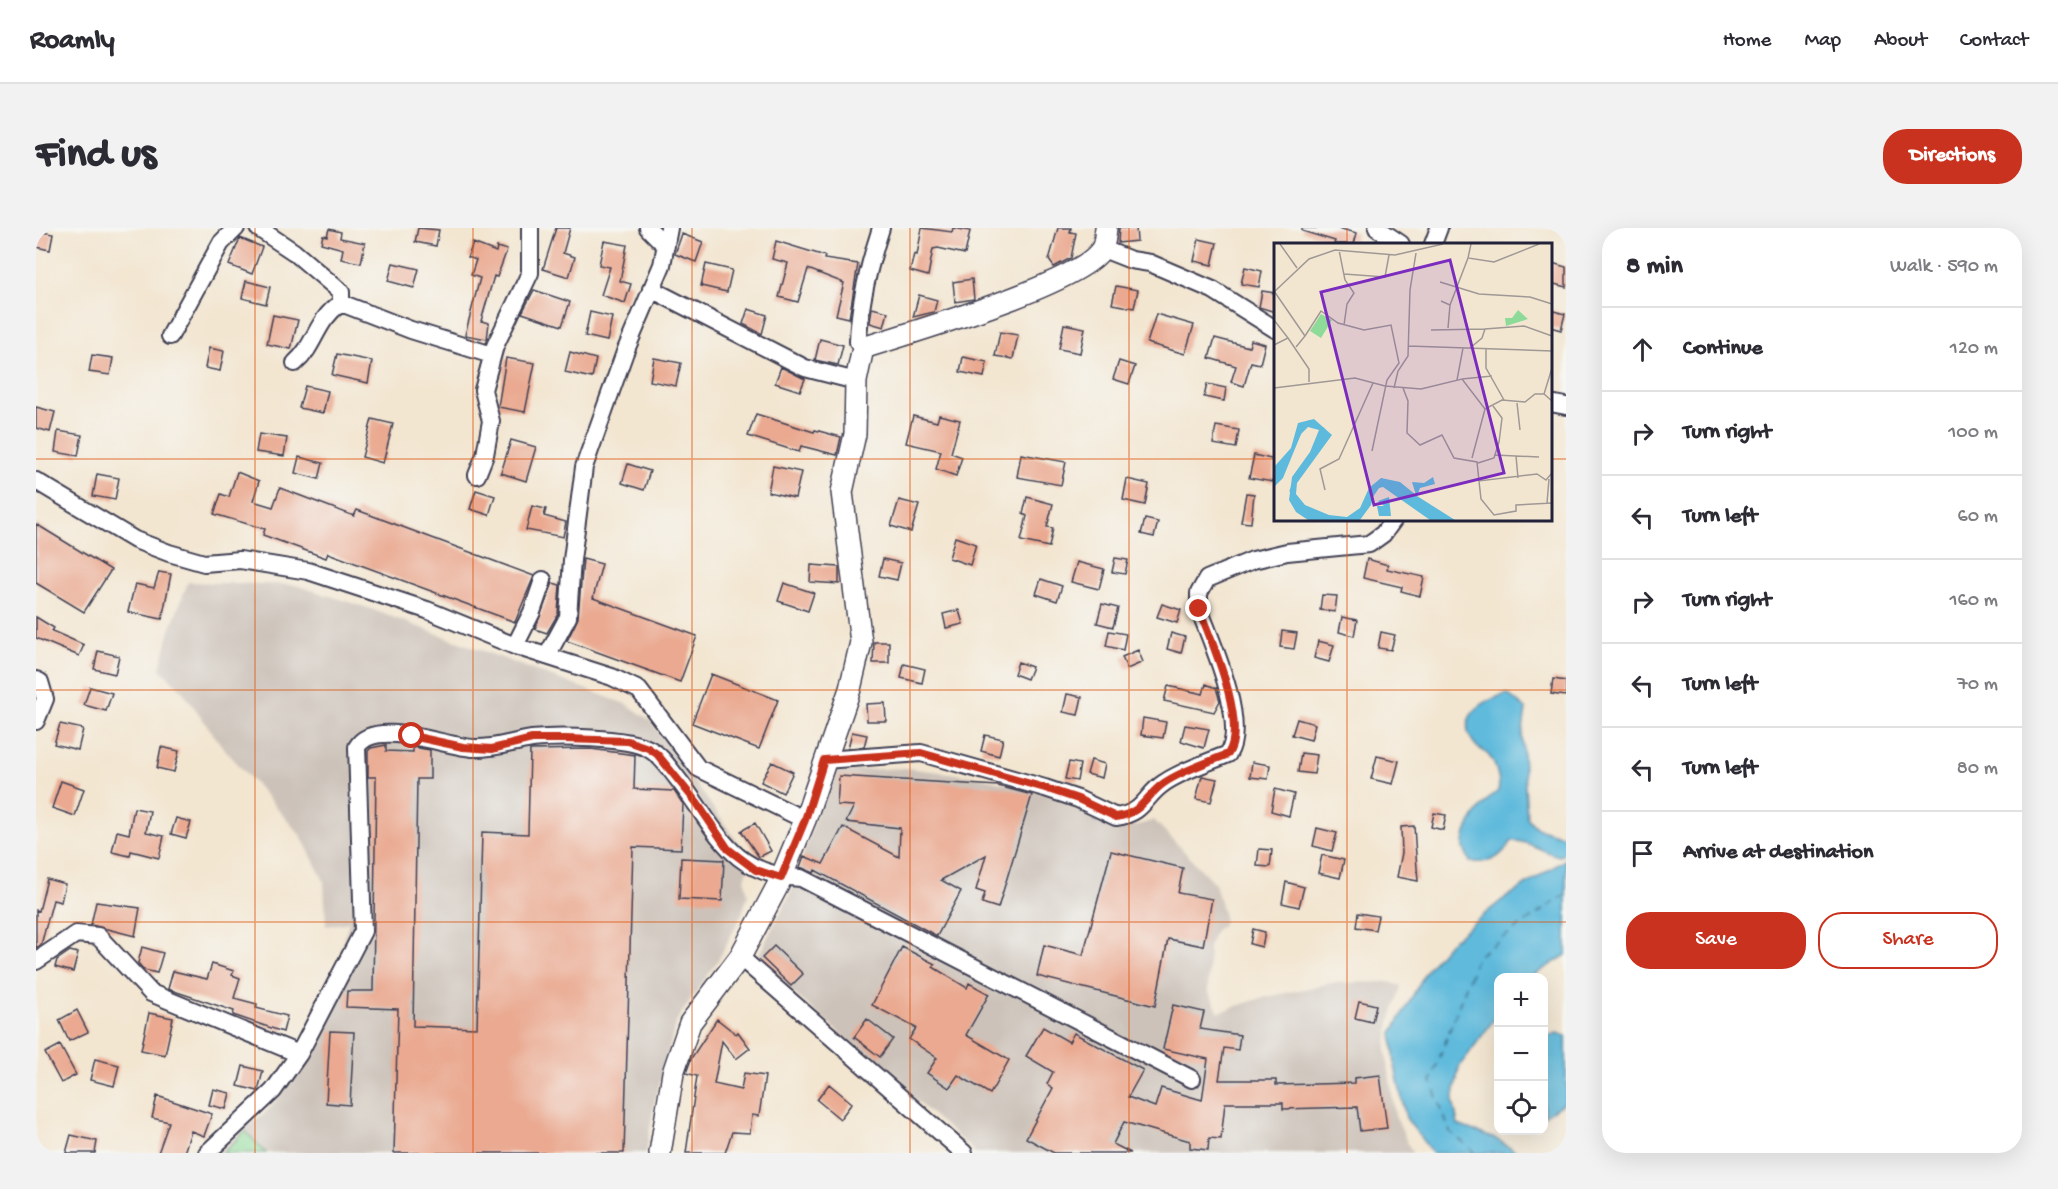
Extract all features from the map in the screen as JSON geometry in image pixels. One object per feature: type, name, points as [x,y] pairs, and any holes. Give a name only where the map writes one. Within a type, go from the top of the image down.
[{"type":"main road","points":[[660,1153],[673,1073],[690,1023],[740,957],[781,878],[805,820],[850,689],[861,642],[842,492],[855,434],[856,381],[863,348],[989,307],[1051,283],[1093,260],[1104,238]]},
{"type":"street","points":[[170,336],[221,243],[236,228]]},
{"type":"street","points":[[258,228],[294,252],[341,292],[341,303],[321,322],[303,356],[295,363]]},
{"type":"street","points":[[477,475],[490,432],[489,408],[483,390],[492,355],[530,273],[530,228]]},
{"type":"street","points":[[648,228],[666,246]]},
{"type":"street","points":[[547,656],[568,617],[572,560],[584,467],[625,352],[662,265],[669,228]]},
{"type":"street","points":[[863,348],[858,342],[858,320],[870,264],[881,228]]},
{"type":"street","points":[[1377,228],[1400,243]]},
{"type":"street","points":[[1433,243],[1439,228]]},
{"type":"street","points":[[1104,238],[1131,260],[1150,264],[1213,290],[1274,328]]},
{"type":"street","points":[[651,290],[805,368],[856,381]]},
{"type":"street","points":[[341,303],[411,330],[492,355]]},
{"type":"street","points":[[1551,403],[1566,406]]},
{"type":"street","points":[[36,481],[135,540],[169,553],[204,562],[240,560],[308,571],[427,610],[515,646],[612,677],[639,690],[698,768],[805,820]]},
{"type":"street","points":[[824,760],[921,753],[1045,788],[1078,799],[1116,817],[1133,812],[1149,800],[1162,784],[1228,754],[1235,745],[1232,704],[1199,609],[1199,593],[1207,579],[1253,560],[1287,552],[1369,544],[1383,534],[1393,520]]},
{"type":"street","points":[[515,646],[532,612],[543,580]]},
{"type":"street","points":[[36,680],[40,682],[45,699],[36,721]]},
{"type":"street","points":[[207,1153],[273,1091],[299,1054],[363,931],[357,747],[366,738],[387,734],[412,736],[463,747],[492,749],[532,739],[628,741],[657,754],[697,803],[728,849],[741,861],[756,870],[781,878],[801,878],[1192,1079]]},
{"type":"street","points":[[36,961],[76,934],[98,936],[151,993],[160,999],[198,1011],[299,1054]]},
{"type":"street","points":[[740,957],[964,1153]]},
{"type":"shaded area","points":[[188,582],[295,585],[368,608],[628,705],[650,720],[749,858],[745,881],[748,895],[741,916],[717,962],[677,1020],[655,1100],[646,1153],[217,1153],[270,1108],[295,1075],[316,1006],[338,960],[349,922],[326,926],[324,881],[301,836],[222,746],[181,689],[160,669],[170,630]]},
{"type":"shaded area","points":[[906,768],[981,777],[1054,796],[1108,823],[1136,826],[1154,820],[1215,884],[1224,916],[1223,925],[1215,930],[1209,945],[1208,991],[1219,1012],[1258,999],[1332,983],[1389,982],[1401,986],[1390,1021],[1386,1051],[1395,1115],[1412,1153],[976,1153],[756,960],[792,890],[821,800],[834,771]]},
{"type":"green space","points":[[245,1131],[266,1153],[223,1153]]},
{"type":"water","points":[[1508,694],[1526,709],[1522,737],[1527,818],[1537,828],[1566,837],[1566,852],[1560,856],[1524,842],[1512,841],[1494,859],[1470,862],[1464,848],[1466,832],[1475,816],[1498,791],[1499,786],[1492,760],[1470,738],[1469,720],[1480,706]]},
{"type":"water","points":[[1566,859],[1566,955],[1537,973],[1494,973],[1494,1019],[1459,1067],[1453,1101],[1458,1125],[1498,1140],[1518,1153],[1432,1153],[1406,1118],[1395,1066],[1392,1033],[1428,968],[1449,943],[1502,900]]},
{"type":"water","points":[[1557,1033],[1566,1036],[1566,1101],[1548,1113],[1548,1081],[1548,1036]]},
{"type":"building","points":[[418,228],[439,230],[436,246],[415,242]]},
{"type":"building","points":[[556,228],[570,228],[563,253],[575,257],[569,277],[543,269]]},
{"type":"building","points":[[922,228],[952,232],[953,228],[970,231],[965,254],[933,249],[928,276],[910,271],[914,254],[917,255]]},
{"type":"building","points":[[1058,228],[1071,228],[1070,232],[1076,233],[1071,258],[1054,267],[1049,260]]},
{"type":"building","points":[[1119,228],[1136,228],[1137,241],[1118,243]]},
{"type":"building","points":[[1302,228],[1337,228],[1357,233],[1354,243],[1334,243],[1335,241],[1302,231]]},
{"type":"building","points":[[329,229],[341,232],[340,238],[365,243],[361,263],[341,259],[343,249],[321,243],[323,235],[327,236]]},
{"type":"building","points":[[36,231],[53,234],[50,250],[36,247]]},
{"type":"building","points":[[682,234],[703,242],[696,262],[675,254]]},
{"type":"building","points":[[240,238],[262,247],[252,274],[229,265]]},
{"type":"building","points":[[1199,239],[1217,243],[1212,265],[1194,261]]},
{"type":"building","points":[[604,241],[627,245],[620,281],[631,284],[625,303],[601,295],[610,267],[599,265]]},
{"type":"building","points":[[776,241],[825,256],[824,259],[858,264],[849,318],[836,315],[844,283],[808,269],[798,302],[779,297],[788,263],[772,259]]},
{"type":"building","points":[[473,243],[496,252],[497,247],[507,250],[497,277],[494,276],[481,321],[489,323],[487,339],[465,335],[480,278],[471,275],[476,260],[468,257]]},
{"type":"building","points":[[393,263],[419,269],[414,288],[388,281]]},
{"type":"building","points":[[1552,263],[1566,267],[1566,287],[1551,283]]},
{"type":"building","points":[[706,264],[732,270],[727,292],[701,286]]},
{"type":"building","points":[[1245,267],[1262,271],[1259,287],[1241,284]]},
{"type":"building","points":[[972,279],[974,299],[955,302],[953,282]]},
{"type":"building","points":[[246,281],[270,287],[266,304],[242,298]]},
{"type":"building","points":[[1116,286],[1138,290],[1134,308],[1112,304]]},
{"type":"building","points":[[534,290],[570,302],[562,326],[522,313]]},
{"type":"building","points":[[1262,291],[1274,293],[1274,312],[1259,307]]},
{"type":"building","points":[[919,295],[937,300],[934,312],[913,317]]},
{"type":"building","points":[[872,308],[888,312],[884,327],[870,323]]},
{"type":"building","points":[[748,309],[767,315],[762,334],[743,324]]},
{"type":"building","points":[[1551,310],[1565,314],[1561,330],[1551,327]]},
{"type":"building","points":[[590,312],[612,317],[607,341],[585,336]]},
{"type":"building","points":[[1156,314],[1194,325],[1185,354],[1147,343]]},
{"type":"building","points":[[273,315],[298,320],[291,349],[267,344]]},
{"type":"building","points":[[1064,324],[1085,328],[1080,353],[1059,349]]},
{"type":"building","points":[[1000,332],[1018,335],[1013,359],[995,356]]},
{"type":"building","points":[[1215,338],[1249,347],[1251,340],[1265,344],[1260,364],[1251,362],[1244,386],[1231,382],[1236,366],[1209,358]]},
{"type":"building","points":[[820,339],[843,345],[838,365],[815,360]]},
{"type":"building","points":[[209,348],[224,351],[220,371],[205,368]]},
{"type":"building","points":[[570,352],[596,359],[592,378],[565,372]]},
{"type":"building","points":[[337,354],[372,361],[368,383],[332,375]]},
{"type":"building","points":[[92,355],[113,358],[110,375],[89,372]]},
{"type":"building","points":[[963,357],[987,362],[984,377],[960,372]]},
{"type":"building","points":[[506,358],[535,363],[525,412],[498,407]]},
{"type":"building","points":[[654,358],[681,363],[676,386],[650,381]]},
{"type":"building","points":[[1119,361],[1135,366],[1129,384],[1113,379]]},
{"type":"building","points":[[781,367],[805,379],[800,391],[775,383]]},
{"type":"building","points":[[1207,384],[1226,388],[1224,401],[1204,397]]},
{"type":"building","points":[[305,386],[328,391],[323,413],[299,408]]},
{"type":"building","points":[[36,407],[55,412],[50,432],[36,428]]},
{"type":"building","points":[[756,414],[814,432],[815,430],[841,437],[837,455],[801,446],[799,452],[748,436]]},
{"type":"building","points":[[939,415],[960,420],[951,453],[962,457],[956,476],[936,469],[941,451],[906,443],[913,416],[937,422]]},
{"type":"building","points":[[372,419],[393,424],[383,463],[362,457]]},
{"type":"building","points":[[1216,426],[1239,430],[1236,448],[1213,444]]},
{"type":"building","points":[[58,431],[82,435],[78,456],[55,452]]},
{"type":"building","points":[[259,434],[287,438],[284,456],[256,452]]},
{"type":"building","points":[[511,440],[536,447],[526,481],[501,473]]},
{"type":"building","points":[[1021,454],[1066,462],[1061,485],[1017,477]]},
{"type":"building","points":[[1254,455],[1274,460],[1273,482],[1249,478]]},
{"type":"building","points":[[299,457],[323,463],[319,479],[295,473]]},
{"type":"building","points":[[628,464],[650,471],[644,490],[622,483]]},
{"type":"building","points":[[773,466],[801,472],[795,498],[768,492]]},
{"type":"building","points":[[237,472],[259,481],[253,501],[273,507],[280,488],[354,516],[357,510],[534,576],[515,622],[328,553],[326,558],[263,535],[265,529],[214,514],[221,494],[229,497]]},
{"type":"building","points":[[97,474],[119,478],[115,500],[93,496]]},
{"type":"building","points":[[1127,479],[1149,484],[1145,505],[1123,500]]},
{"type":"building","points":[[476,490],[495,496],[489,515],[470,509]]},
{"type":"building","points":[[1246,493],[1254,494],[1251,523],[1241,522]]},
{"type":"building","points":[[1027,497],[1053,504],[1047,527],[1053,528],[1049,547],[1021,541],[1027,516],[1023,514]]},
{"type":"building","points":[[899,500],[919,505],[911,532],[891,526]]},
{"type":"building","points":[[532,506],[546,509],[544,516],[566,522],[563,537],[526,530]]},
{"type":"building","points":[[1145,519],[1158,522],[1154,537],[1141,534]]},
{"type":"building","points":[[36,524],[111,570],[84,612],[36,583]]},
{"type":"building","points":[[955,537],[976,544],[970,565],[949,558]]},
{"type":"building","points":[[1115,558],[1128,560],[1125,574],[1112,572]]},
{"type":"building","points":[[583,559],[602,564],[593,598],[697,636],[680,682],[567,641],[578,618]]},
{"type":"building","points":[[883,559],[901,563],[897,580],[879,576]]},
{"type":"building","points":[[1367,559],[1388,565],[1387,569],[1424,577],[1420,596],[1401,591],[1402,587],[1363,578]]},
{"type":"building","points":[[1077,562],[1104,569],[1099,589],[1071,582]]},
{"type":"building","points":[[811,565],[839,567],[839,584],[810,582]]},
{"type":"building","points":[[159,572],[171,574],[162,619],[128,612],[135,584],[154,588]]},
{"type":"building","points":[[1041,579],[1062,586],[1057,601],[1036,594]]},
{"type":"building","points":[[553,583],[560,585],[558,614],[547,633],[535,629]]},
{"type":"building","points":[[784,583],[814,593],[808,611],[778,601]]},
{"type":"building","points":[[1322,595],[1337,596],[1335,612],[1320,610]]},
{"type":"building","points":[[1102,604],[1118,608],[1113,627],[1097,623]]},
{"type":"building","points":[[1162,604],[1181,610],[1177,623],[1157,617]]},
{"type":"building","points":[[959,610],[963,624],[946,628],[943,614]]},
{"type":"building","points":[[36,617],[54,628],[52,631],[84,645],[79,656],[36,638]]},
{"type":"building","points":[[1342,617],[1357,620],[1354,636],[1339,632]]},
{"type":"building","points":[[1109,631],[1126,634],[1123,650],[1106,646]]},
{"type":"building","points":[[1282,631],[1297,633],[1294,649],[1280,647]]},
{"type":"building","points":[[1381,632],[1395,635],[1391,650],[1378,648]]},
{"type":"building","points":[[1171,633],[1185,637],[1181,653],[1167,649]]},
{"type":"building","points":[[1318,641],[1334,645],[1329,662],[1314,658]]},
{"type":"building","points":[[874,642],[889,642],[889,663],[873,663]]},
{"type":"building","points":[[1138,650],[1143,662],[1127,669],[1122,657]]},
{"type":"building","points":[[98,651],[119,656],[115,674],[94,669]]},
{"type":"building","points":[[1018,662],[1032,667],[1027,679],[1014,674]]},
{"type":"building","points":[[904,664],[925,669],[922,683],[901,678]]},
{"type":"building","points":[[711,674],[778,700],[759,749],[692,723]]},
{"type":"building","points":[[1553,679],[1566,681],[1566,696],[1551,694]]},
{"type":"building","points":[[1206,684],[1216,688],[1220,701],[1214,712],[1164,701],[1168,686],[1203,694]]},
{"type":"building","points":[[90,687],[112,693],[106,711],[84,705]]},
{"type":"building","points":[[1067,694],[1082,697],[1078,715],[1063,712]]},
{"type":"building","points":[[885,703],[886,721],[867,721],[866,704]]},
{"type":"building","points":[[1143,718],[1166,722],[1163,738],[1141,735]]},
{"type":"building","points":[[1297,719],[1315,724],[1311,740],[1292,735]]},
{"type":"building","points":[[60,724],[83,729],[78,750],[54,744]]},
{"type":"building","points":[[1185,725],[1209,729],[1204,748],[1181,741]]},
{"type":"building","points":[[852,732],[867,735],[864,747],[848,748]]},
{"type":"building","points":[[985,735],[1003,739],[999,756],[981,751]]},
{"type":"building","points":[[386,745],[386,751],[413,752],[413,747],[430,750],[430,779],[417,779],[413,1026],[477,1028],[482,832],[528,834],[530,750],[591,749],[635,755],[634,789],[674,791],[683,804],[681,849],[633,847],[624,1153],[394,1153],[398,1009],[346,1007],[347,991],[373,991],[376,777],[368,777],[368,751],[371,748]]},
{"type":"building","points":[[161,747],[179,751],[174,772],[157,768]]},
{"type":"building","points":[[1301,753],[1317,755],[1314,774],[1298,772]]},
{"type":"building","points":[[1377,756],[1399,761],[1393,784],[1371,779]]},
{"type":"building","points":[[1091,760],[1105,764],[1102,778],[1087,774]]},
{"type":"building","points":[[772,762],[793,772],[783,793],[761,782]]},
{"type":"building","points":[[1069,762],[1080,764],[1077,781],[1065,779]]},
{"type":"building","points":[[1252,762],[1270,765],[1268,779],[1250,777]]},
{"type":"building","points":[[839,776],[998,786],[1032,795],[998,908],[982,903],[985,893],[976,890],[986,855],[941,880],[961,891],[937,936],[815,870],[814,873],[800,867],[804,856],[823,864],[843,827],[899,857],[900,828],[846,822],[854,806],[837,805]]},
{"type":"building","points":[[1202,776],[1217,779],[1211,802],[1196,799]]},
{"type":"building","points":[[61,781],[84,789],[75,816],[52,808]]},
{"type":"building","points":[[1275,789],[1294,794],[1289,816],[1271,811]]},
{"type":"building","points":[[134,808],[150,811],[146,832],[164,836],[159,858],[131,851],[130,856],[112,852],[117,831],[129,834]]},
{"type":"building","points":[[1434,813],[1446,815],[1443,830],[1431,827]]},
{"type":"building","points":[[176,818],[191,822],[186,838],[171,834]]},
{"type":"building","points":[[755,823],[771,851],[759,857],[741,831]]},
{"type":"building","points":[[1414,826],[1418,881],[1397,877],[1402,853],[1401,827]]},
{"type":"building","points":[[1317,828],[1337,833],[1332,851],[1313,846]]},
{"type":"building","points":[[1259,849],[1272,850],[1270,867],[1257,866]]},
{"type":"building","points":[[1111,851],[1183,868],[1178,893],[1212,899],[1203,946],[1168,939],[1155,1006],[1037,976],[1044,945],[1083,955]]},
{"type":"building","points":[[1322,855],[1344,860],[1340,878],[1318,873]]},
{"type":"building","points":[[681,858],[724,860],[722,901],[679,899]]},
{"type":"building","points":[[47,879],[65,884],[61,902],[53,900],[41,945],[36,948],[36,910],[39,911]]},
{"type":"building","points":[[1286,882],[1304,887],[1299,907],[1282,903]]},
{"type":"building","points":[[96,902],[140,908],[135,936],[91,925]]},
{"type":"building","points":[[1358,913],[1378,916],[1375,930],[1356,927]]},
{"type":"building","points":[[1253,929],[1265,932],[1262,947],[1250,944]]},
{"type":"building","points":[[774,946],[803,974],[791,986],[762,958]]},
{"type":"building","points":[[142,947],[163,953],[157,973],[144,970],[138,963]]},
{"type":"building","points":[[902,947],[935,964],[933,967],[967,988],[969,983],[989,994],[966,1035],[1009,1060],[990,1094],[958,1075],[949,1088],[927,1073],[937,1058],[909,1039],[916,1028],[872,1005]]},
{"type":"building","points":[[70,951],[78,953],[73,972],[55,967],[57,960]]},
{"type":"building","points":[[212,964],[234,971],[232,975],[240,978],[234,998],[257,1004],[256,1008],[287,1016],[283,1032],[233,1015],[234,1011],[168,989],[173,971],[207,979]]},
{"type":"building","points":[[1359,1001],[1376,1005],[1372,1022],[1355,1018]]},
{"type":"building","points":[[1173,1005],[1204,1012],[1200,1029],[1240,1035],[1238,1050],[1224,1048],[1219,1080],[1276,1080],[1276,1085],[1354,1083],[1354,1078],[1380,1075],[1387,1128],[1360,1131],[1357,1107],[1283,1109],[1283,1103],[1225,1103],[1221,1139],[1209,1138],[1208,1150],[1190,1148],[1190,1141],[1124,1122],[1113,1144],[1131,1153],[1054,1153],[1026,1138],[1053,1088],[1047,1084],[1053,1072],[1026,1056],[1043,1027],[1069,1042],[1074,1033],[1143,1070],[1128,1097],[1155,1107],[1161,1088],[1202,1100],[1208,1059],[1163,1049]]},
{"type":"building","points":[[77,1010],[88,1032],[69,1041],[59,1020]]},
{"type":"building","points":[[149,1013],[173,1018],[165,1055],[141,1050]]},
{"type":"building","points":[[717,1019],[736,1034],[738,1032],[750,1048],[736,1059],[722,1041],[714,1084],[741,1090],[744,1073],[765,1076],[759,1116],[752,1115],[750,1133],[732,1132],[725,1153],[686,1153],[697,1076],[686,1073],[692,1057]]},
{"type":"building","points":[[867,1019],[893,1039],[880,1057],[854,1037]]},
{"type":"building","points":[[330,1031],[354,1032],[350,1105],[326,1103]]},
{"type":"building","points":[[60,1045],[76,1075],[61,1083],[45,1053]]},
{"type":"building","points":[[95,1059],[119,1065],[114,1086],[90,1080]]},
{"type":"building","points":[[243,1066],[263,1071],[258,1091],[238,1086]]},
{"type":"building","points":[[829,1084],[852,1103],[840,1119],[817,1100]]},
{"type":"building","points":[[213,1089],[230,1093],[226,1109],[209,1105]]},
{"type":"building","points":[[157,1096],[212,1114],[204,1136],[191,1131],[184,1153],[158,1153],[169,1122],[152,1118]]},
{"type":"building","points":[[71,1135],[97,1141],[95,1153],[66,1153]]},
{"type":"ferry route","points":[[1476,1153],[1450,1132],[1431,1081],[1477,956],[1566,894]]},
{"type":"route","points":[[412,736],[463,747],[492,749],[532,739],[628,741],[648,748],[657,754],[697,803],[728,849],[741,861],[756,870],[781,878],[805,820],[824,760],[921,753],[1045,788],[1078,799],[1116,817],[1133,812],[1149,800],[1162,784],[1228,754],[1235,745],[1236,732],[1232,704],[1199,609]]}]
